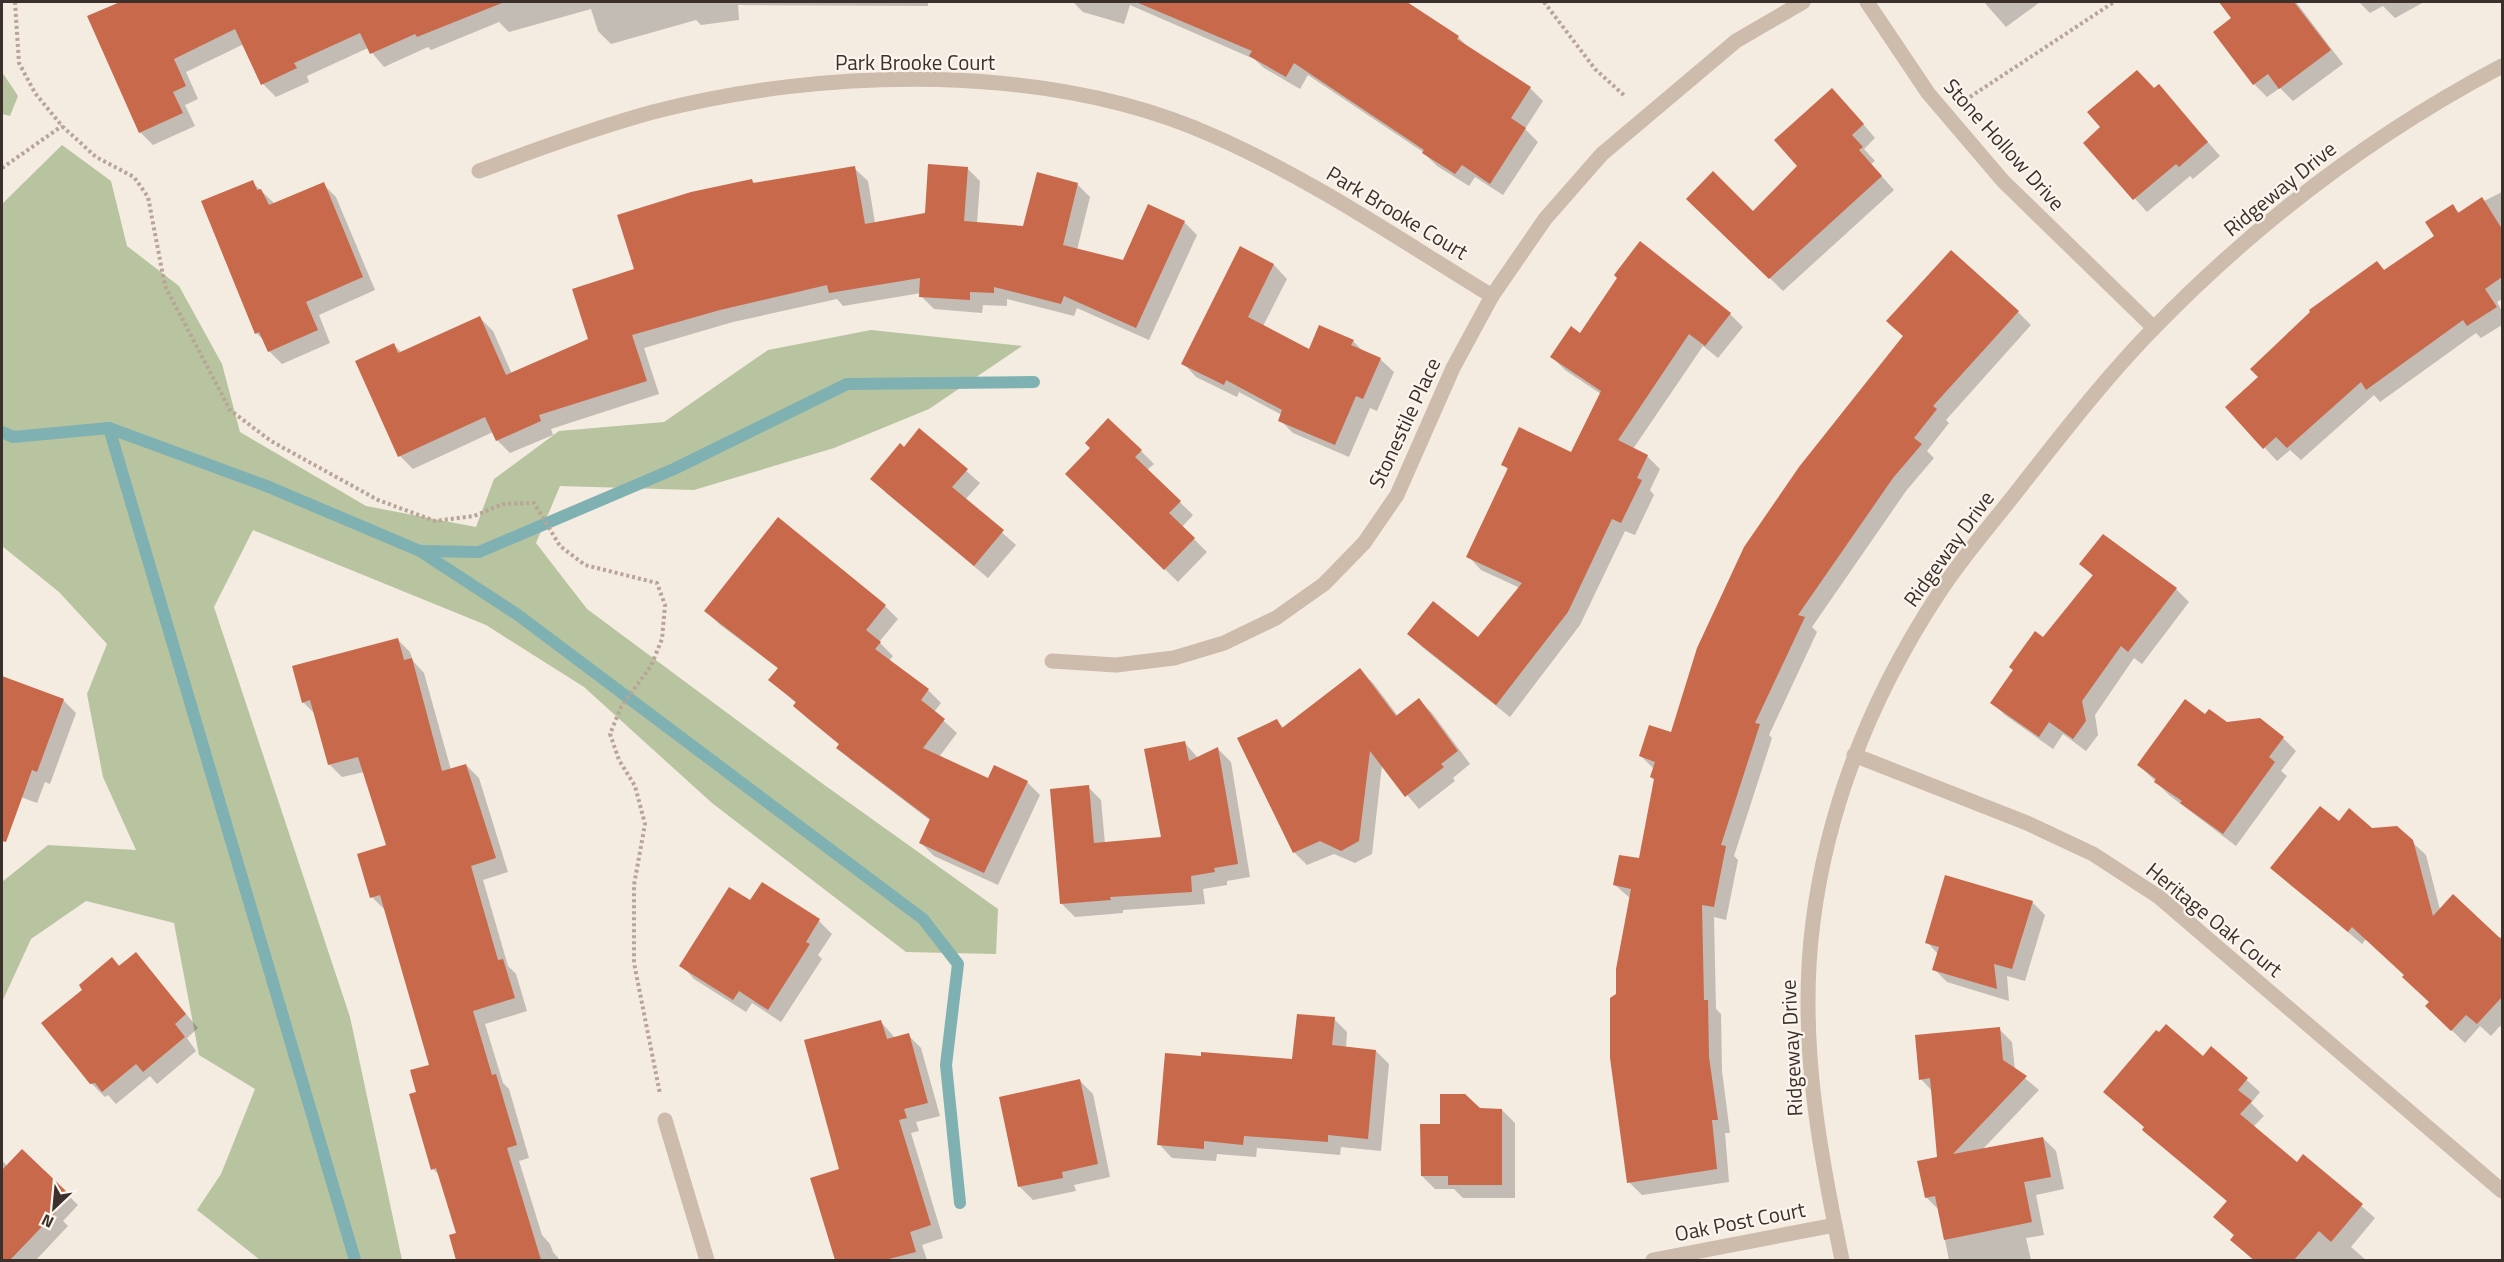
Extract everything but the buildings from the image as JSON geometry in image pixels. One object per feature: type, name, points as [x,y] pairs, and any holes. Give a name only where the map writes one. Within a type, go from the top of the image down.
[{"type":"street","points":[[1492,296],[1545,219],[1602,153],[1736,41],[1803,2]]},
{"type":"street","name":"Stone Hollow Drive","points":[[1866,2],[1928,93],[2003,181],[2154,328]]},
{"type":"street","name":"Ridgeway Drive","points":[[1842,1260],[1822,1167],[1812,1089],[1807,1002],[1813,923],[1828,841],[1854,755],[1897,661],[1941,590],[2082,408],[2154,328],[2258,230],[2346,162],[2450,94],[2502,66]]},
{"type":"street","name":"Park Brooke Court","points":[[479,171],[562,139],[655,112],[750,92],[878,80],[962,80],[1052,89],[1141,110],[1214,135],[1284,169],[1492,296]]},
{"type":"street","name":"Stonestile Place","points":[[1052,661],[1116,665],[1174,658],[1224,643],[1276,618],[1324,584],[1364,543],[1397,495],[1453,368],[1492,296]]},
{"type":"street","name":"Heritage Oak Court","points":[[1854,755],[2027,823],[2092,854],[2159,897],[2502,1191]]},
{"type":"street","points":[[665,1120],[707,1260]]},
{"type":"street","name":"Oak Post Court","points":[[1653,1260],[1835,1225]]},
{"type":"path","points":[[1544,2],[1595,69],[1647,116]]},
{"type":"path","points":[[1946,115],[2114,2]]},
{"type":"path","points":[[15,3],[19,63],[35,93],[62,126],[96,157],[134,177],[148,197],[165,286],[230,410],[271,441],[378,500],[435,521],[474,516],[503,504],[534,503],[560,546],[585,565],[657,583],[665,605],[663,639],[651,666],[621,707],[610,734],[619,760],[635,786],[645,824],[634,885],[634,963],[665,1120]]},
{"type":"path","points":[[2,168],[62,126]]},
{"type":"green space","points":[[2,72],[18,96],[10,116],[2,114]]},
{"type":"green space","points":[[62,145],[111,181],[127,246],[179,286],[222,364],[240,432],[366,506],[476,527],[494,479],[559,431],[664,422],[768,350],[871,330],[1022,346],[929,409],[834,448],[694,490],[560,486],[536,543],[587,609],[823,784],[998,909],[996,954],[906,952],[712,803],[584,687],[486,625],[253,530],[214,607],[350,1017],[402,1260],[260,1260],[197,1210],[221,1174],[255,1089],[199,1055],[174,923],[86,901],[31,939],[2,1002],[2,882],[48,845],[136,850],[103,777],[87,694],[107,644],[59,592],[2,546],[2,204]]},
{"type":"waterway","points":[[421,551],[479,552],[674,469],[847,384],[1034,382]]},
{"type":"waterway","points":[[109,428],[355,1260]]},
{"type":"waterway","points":[[2,432],[13,437],[109,428],[269,487],[420,551],[518,615],[923,919],[958,964],[946,1065],[960,1203]]}]
